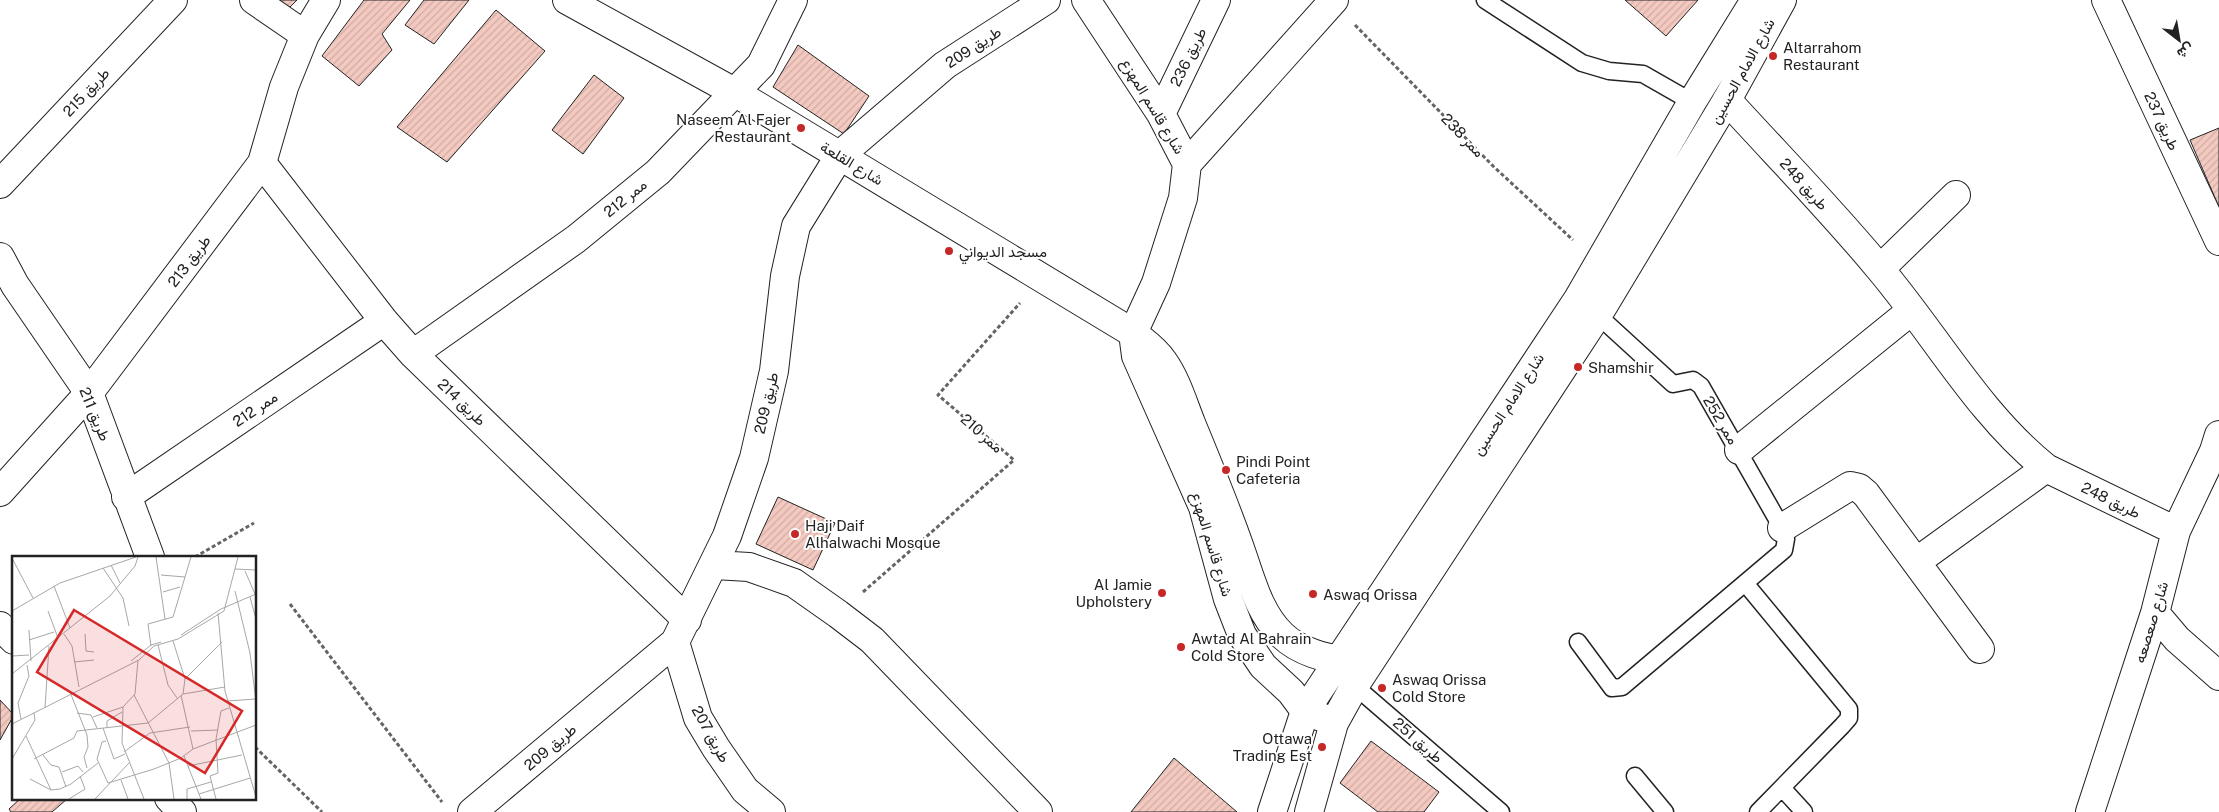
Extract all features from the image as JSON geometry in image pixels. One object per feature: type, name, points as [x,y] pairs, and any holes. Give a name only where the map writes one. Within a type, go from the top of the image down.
[{"type":"street","name":"طريق 215","points":[[0,184],[173,0]]},
{"type":"street","points":[[254,0],[305,36]]},
{"type":"street","name":"طريق 213","points":[[0,492],[89,393],[262,163],[284,87],[305,36],[326,0]]},
{"type":"street","name":"شارع القلعة","points":[[567,0],[736,93],[1133,333]]},
{"type":"street","name":"ممر 212","points":[[412,354],[576,239],[658,172],[761,65],[793,0]]},
{"type":"street","name":"طريق 209","points":[[472,812],[681,631],[727,536],[754,458],[774,371],[785,276],[796,226],[840,155],[945,65],[1046,0]]},
{"type":"street","name":"شارع قاسم المهزع","points":[[1086,0],[1161,114],[1187,164],[1183,198],[1156,283],[1133,333],[1136,356],[1203,507],[1228,599],[1242,635],[1263,666],[1291,692],[1305,711]]},
{"type":"street","name":"طريق 236","points":[[1161,114],[1216,0]]},
{"type":"street","name":"شارع الامام الحسين","points":[[1309,812],[1334,723],[1361,675],[1588,306],[1598,263],[1692,102],[1726,83],[1755,0]]},
{"type":"street","name":"شارع الامام الحسين","points":[[1272,812],[1305,711],[1588,306],[1620,278],[1726,83],[1782,0]]},
{"type":"street","name":"طريق 237","points":[[2106,0],[2219,241]]},
{"type":"street","points":[[1187,164],[1333,1]]},
{"type":"street","name":"طريق 248","points":[[1726,83],[1880,269],[2009,434],[2046,468],[2176,531]]},
{"type":"street","name":"طريق 214","points":[[262,163],[384,322],[412,354],[681,631]]},
{"type":"street","points":[[1880,269],[1956,195]]},
{"type":"street","name":"طريق 211","points":[[0,257],[15,285],[89,393],[126,497],[150,556]]},
{"type":"street","points":[[1598,263],[1620,278]]},
{"type":"street","points":[[1739,450],[1911,311]]},
{"type":"street","name":"ممر 212","points":[[126,497],[384,322]]},
{"type":"street","name":"شارع قاسم المهزع","points":[[1133,333],[1153,348],[1165,363],[1225,504],[1260,604],[1270,621],[1283,636],[1299,647],[1336,666],[1361,675]]},
{"type":"street","name":"شارع صعصعه","points":[[2090,812],[2155,613],[2176,531],[2217,447]]},
{"type":"street","points":[[1916,562],[2046,468]]},
{"type":"street","points":[[1782,528],[1850,486],[1859,488],[1866,494],[1980,649]]},
{"type":"street","points":[[714,565],[749,567],[794,583],[838,614],[872,640],[1038,812]]},
{"type":"street","points":[[2155,613],[2177,639],[2219,676]]},
{"type":"street","points":[[0,626],[12,638]]},
{"type":"street","name":"طريق 207","points":[[681,631],[698,718],[716,748],[742,801],[770,812]]},
{"type":"street","points":[[1305,711],[1334,723]]},
{"type":"street","points":[[171,800],[182,812]]},
{"type":"lane","points":[[1485,0],[1582,63],[1609,71],[1643,74],[1692,102]]},
{"type":"lane","name":"ممر 252","points":[[1578,642],[1612,688],[1622,687],[1784,550],[1786,539],[1782,528],[1739,450],[1697,382],[1693,380],[1673,384],[1588,306]]},
{"type":"lane","points":[[1745,583],[1848,709],[1848,718],[1842,726],[1758,812]]},
{"type":"lane","name":"طريق 251","points":[[1361,675],[1501,812]]},
{"type":"lane","points":[[1635,776],[1665,812]]},
{"type":"lane","points":[[1782,789],[1804,812]]},
{"type":"path","name":"ممر 238","points":[[1333,1],[1493,166],[1598,263]]},
{"type":"path","name":"ممر 210","points":[[838,614],[1014,460],[938,395],[1042,279]]},
{"type":"path","points":[[197,556],[254,522]]},
{"type":"path","points":[[290,604],[444,804]]},
{"type":"path","points":[[256,748],[322,812]]},
{"type":"building","points":[[276,0],[297,0],[287,10]]},
{"type":"building","points":[[364,0],[410,0],[382,34],[392,50],[359,86],[322,56]]},
{"type":"building","points":[[424,0],[469,0],[434,44],[405,25]]},
{"type":"building","points":[[1625,0],[1698,0],[1666,36]]},
{"type":"building","points":[[496,10],[545,51],[447,162],[397,127]]},
{"type":"building","points":[[798,45],[869,96],[844,134],[773,87]]},
{"type":"building","points":[[594,75],[624,98],[583,154],[552,130]]},
{"type":"building","points":[[2219,128],[2219,207],[2190,140]]},
{"type":"building","name":"Haji Daif Alhalwachi Mosque","points":[[778,497],[835,523],[813,570],[756,544]]},
{"type":"building","points":[[0,700],[12,713],[12,719],[0,740]]},
{"type":"building","points":[[1371,741],[1439,792],[1424,812],[1378,812],[1340,783]]},
{"type":"building","points":[[1174,758],[1237,812],[1131,812]]},
{"type":"building","points":[[19,800],[66,800],[52,812],[11,812],[9,809]]},
{"type":"place","name":"Altarrahom Restaurant","points":[[1773,56]]},
{"type":"place","name":"Naseem Al Fajer Restaurant","points":[[801,128]]},
{"type":"place","name":"مسجد الديواني","points":[[949,251]]},
{"type":"place","name":"Shamshir","points":[[1578,367]]},
{"type":"place","name":"Pindi Point Cafeteria","points":[[1226,470]]},
{"type":"place","name":"Haji Daif Alhalwachi Mosque","points":[[795,534]]},
{"type":"place","name":"Al Jamie Upholstery","points":[[1162,593]]},
{"type":"place","name":"Aswaq Orissa","points":[[1313,594]]},
{"type":"place","name":"Awtad Al Bahrain Cold Store","points":[[1181,647]]},
{"type":"place","name":"Aswaq Orissa Cold Store","points":[[1382,688]]},
{"type":"place","name":"Ottawa Trading Est","points":[[1322,747]]}]
